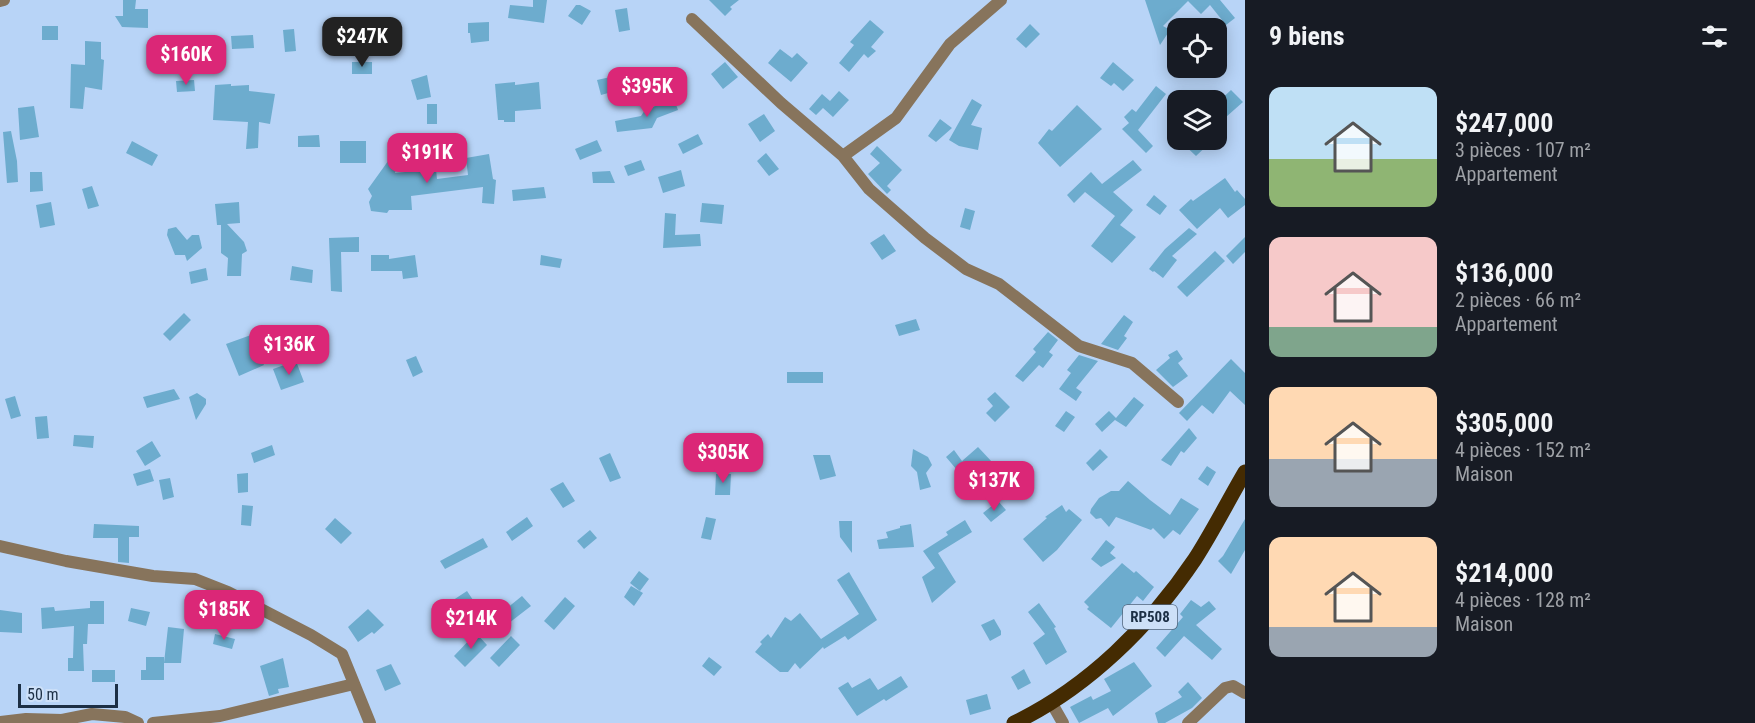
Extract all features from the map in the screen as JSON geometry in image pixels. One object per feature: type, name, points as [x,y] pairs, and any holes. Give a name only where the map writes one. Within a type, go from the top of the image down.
[{"type":"main road","name":"RP508","points":[[1014,723],[1073,688],[1129,642],[1156,611],[1194,559],[1245,472]]},
{"type":"street","points":[[843,156],[896,118],[950,44],[1001,0]]},
{"type":"street","points":[[692,19],[781,103],[843,156],[869,189],[925,238],[966,269],[999,284],[1079,346],[1132,363],[1178,402]]},
{"type":"street","points":[[0,546],[66,561],[153,576],[202,580],[311,635],[342,654],[370,723]]},
{"type":"street","points":[[153,723],[220,716],[354,684]]},
{"type":"street","points":[[1188,723],[1226,688],[1233,686],[1245,693]]},
{"type":"street","points":[[1051,702],[1063,723]]},
{"type":"street","points":[[0,722],[26,719],[62,720],[92,714],[125,717],[138,723]]},
{"type":"building","points":[[123,0],[136,0],[135,9],[148,9],[148,28],[122,27],[115,16],[123,16]]},
{"type":"building","points":[[533,0],[547,0],[544,23],[508,18],[510,5],[533,7]]},
{"type":"building","points":[[709,0],[739,0],[730,7],[732,9],[725,16]]},
{"type":"building","points":[[1145,0],[1220,0],[1235,18],[1227,24],[1227,18],[1220,18],[1210,5],[1201,14],[1188,1],[1171,18],[1167,18],[1163,26],[1167,28],[1167,34],[1160,45]]},
{"type":"building","points":[[576,5],[591,11],[582,25],[568,16]]},
{"type":"building","points":[[627,8],[630,30],[619,32],[615,10]]},
{"type":"building","points":[[870,20],[884,32],[871,47],[876,51],[868,58],[864,54],[849,72],[839,63],[854,45],[850,42]]},
{"type":"building","points":[[489,22],[489,41],[471,43],[468,23]]},
{"type":"building","points":[[1030,24],[1040,34],[1026,48],[1016,39]]},
{"type":"building","points":[[42,26],[58,26],[58,40],[42,40]]},
{"type":"building","points":[[294,29],[296,51],[285,52],[283,30]]},
{"type":"building","points":[[253,35],[254,48],[232,49],[231,36]]},
{"type":"building","points":[[85,41],[101,42],[101,59],[104,60],[102,90],[85,87],[83,109],[70,108],[71,64],[85,65]]},
{"type":"building","points":[[780,49],[792,58],[797,53],[808,63],[791,82],[768,63]]},
{"type":"building","points":[[352,62],[372,62],[372,74],[352,74]]},
{"type":"building","points":[[725,62],[738,77],[723,89],[711,74]]},
{"type":"building","points":[[1113,62],[1134,80],[1123,91],[1114,83],[1111,86],[1100,78]]},
{"type":"building","points":[[427,75],[431,97],[417,100],[411,80]]},
{"type":"building","points":[[615,76],[619,90],[601,95],[597,80]]},
{"type":"building","points":[[194,80],[195,91],[177,92],[176,81]]},
{"type":"building","points":[[515,82],[515,85],[539,82],[541,109],[515,111],[515,122],[498,120],[495,84]]},
{"type":"building","points":[[231,84],[231,86],[249,85],[249,91],[275,94],[270,124],[259,122],[258,148],[246,149],[248,122],[213,120],[215,85]]},
{"type":"building","points":[[1156,86],[1166,94],[1138,130],[1153,146],[1146,153],[1122,129],[1129,123],[1124,117],[1132,109],[1136,112]]},
{"type":"building","points":[[1231,90],[1243,102],[1227,116],[1227,94]]},
{"type":"building","points":[[839,91],[849,100],[833,117],[823,108],[816,115],[809,109],[822,94],[830,101]]},
{"type":"building","points":[[674,99],[678,110],[657,118],[652,128],[617,132],[615,121],[641,116],[645,110]]},
{"type":"building","points":[[972,99],[982,105],[971,125],[982,128],[978,150],[959,146],[949,140]]},
{"type":"building","points":[[427,104],[437,104],[437,124],[427,124]]},
{"type":"building","points":[[1077,105],[1102,129],[1060,167],[1038,143],[1049,129],[1052,131]]},
{"type":"building","points":[[34,106],[39,137],[20,140],[18,108]]},
{"type":"building","points":[[764,114],[775,131],[760,142],[748,124]]},
{"type":"building","points":[[940,119],[952,128],[936,142],[928,136]]},
{"type":"building","points":[[11,131],[17,161],[18,182],[7,183],[3,132]]},
{"type":"building","points":[[698,134],[703,144],[683,154],[678,144]]},
{"type":"building","points":[[319,135],[320,147],[298,147],[298,136]]},
{"type":"building","points":[[597,140],[602,151],[580,160],[575,149]]},
{"type":"building","points":[[132,141],[158,155],[152,166],[126,153]]},
{"type":"building","points":[[340,141],[366,141],[366,163],[340,163]]},
{"type":"building","points":[[401,143],[395,173],[436,169],[437,179],[468,175],[466,158],[489,154],[493,179],[496,180],[494,204],[482,203],[483,187],[411,196],[412,210],[389,210],[387,213],[371,211],[369,202],[372,196],[368,189]]},
{"type":"building","points":[[877,146],[902,170],[887,186],[891,190],[887,194],[868,174],[880,163],[870,154]]},
{"type":"building","points":[[1190,150],[1202,150],[1196,156]]},
{"type":"building","points":[[766,153],[779,169],[769,176],[757,161]]},
{"type":"building","points":[[641,160],[645,170],[628,176],[624,166]]},
{"type":"building","points":[[1133,160],[1142,170],[1113,192],[1133,210],[1120,225],[1136,237],[1112,263],[1091,246],[1115,216],[1085,192],[1074,203],[1067,195],[1091,172],[1102,184]]},
{"type":"building","points":[[681,170],[685,186],[663,193],[658,177]]},
{"type":"building","points":[[610,171],[615,183],[593,183],[592,172]]},
{"type":"building","points":[[30,172],[42,172],[43,191],[30,192]]},
{"type":"building","points":[[1225,178],[1235,192],[1237,190],[1245,199],[1245,205],[1228,218],[1220,208],[1197,229],[1179,210],[1191,199],[1193,201]]},
{"type":"building","points":[[92,186],[99,206],[88,209],[82,189]]},
{"type":"building","points":[[544,187],[546,198],[513,201],[512,190]]},
{"type":"building","points":[[1154,195],[1167,206],[1160,215],[1146,205]]},
{"type":"building","points":[[51,202],[55,225],[40,228],[36,205]]},
{"type":"building","points":[[239,202],[240,223],[227,224],[244,242],[247,251],[242,254],[241,276],[227,276],[228,258],[221,253],[221,225],[217,225],[215,204]]},
{"type":"building","points":[[702,203],[724,205],[722,224],[700,222]]},
{"type":"building","points":[[965,208],[975,211],[970,230],[960,227]]},
{"type":"building","points":[[665,213],[676,214],[675,235],[700,234],[701,246],[663,248]]},
{"type":"building","points":[[176,227],[187,240],[192,235],[199,235],[202,248],[187,261],[185,255],[175,255],[167,235],[168,229]]},
{"type":"building","points":[[1189,228],[1197,234],[1172,256],[1177,260],[1163,278],[1149,269],[1165,249]]},
{"type":"building","points":[[884,234],[896,251],[882,260],[870,243]]},
{"type":"building","points":[[359,237],[359,252],[341,252],[342,292],[331,291],[329,238]]},
{"type":"building","points":[[1245,237],[1245,252],[1233,264],[1226,256]]},
{"type":"building","points":[[1215,251],[1225,261],[1187,297],[1177,287]]},
{"type":"building","points":[[371,255],[389,255],[389,259],[415,255],[418,277],[403,279],[402,271],[371,271]]},
{"type":"building","points":[[541,255],[562,259],[560,268],[540,265]]},
{"type":"building","points":[[292,266],[313,270],[312,283],[290,280]]},
{"type":"building","points":[[206,268],[208,280],[191,284],[189,272]]},
{"type":"building","points":[[184,313],[191,320],[170,341],[163,334]]},
{"type":"building","points":[[1124,315],[1133,322],[1124,336],[1127,338],[1118,350],[1101,344]]},
{"type":"building","points":[[916,319],[920,330],[899,336],[895,325]]},
{"type":"building","points":[[1048,332],[1058,340],[1049,352],[1053,355],[1043,368],[1039,365],[1023,382],[1015,376],[1036,352],[1033,349]]},
{"type":"building","points":[[251,335],[264,365],[239,376],[226,344]]},
{"type":"building","points":[[1177,350],[1183,359],[1178,363],[1188,376],[1173,387],[1156,370],[1170,358],[1168,355]]},
{"type":"building","points":[[1079,355],[1098,361],[1076,388],[1082,392],[1076,401],[1059,389],[1071,373],[1067,370]]},
{"type":"building","points":[[416,356],[423,372],[413,377],[406,360]]},
{"type":"building","points":[[1231,359],[1245,373],[1245,405],[1230,391],[1213,414],[1202,405],[1187,421],[1179,413]]},
{"type":"building","points":[[296,361],[304,382],[281,390],[273,369]]},
{"type":"building","points":[[787,372],[823,372],[823,383],[787,383]]},
{"type":"building","points":[[174,389],[180,399],[147,408],[143,397]]},
{"type":"building","points":[[995,392],[1010,407],[995,422],[986,413],[993,406],[987,399]]},
{"type":"building","points":[[197,393],[206,399],[206,404],[196,420],[189,397]]},
{"type":"building","points":[[15,396],[21,416],[11,419],[5,399]]},
{"type":"building","points":[[1134,397],[1144,405],[1126,427],[1116,419],[1102,432],[1095,424],[1109,411],[1116,418]]},
{"type":"building","points":[[1066,411],[1075,417],[1064,432],[1055,426]]},
{"type":"building","points":[[47,416],[49,438],[37,439],[35,417]]},
{"type":"building","points":[[1189,428],[1197,438],[1184,453],[1181,451],[1171,466],[1161,460]]},
{"type":"building","points":[[74,435],[94,436],[93,448],[73,446]]},
{"type":"building","points":[[152,441],[161,456],[145,466],[136,451]]},
{"type":"building","points":[[272,445],[275,455],[254,463],[251,453]]},
{"type":"building","points":[[978,447],[993,463],[979,476],[972,468],[962,476],[946,457],[954,450],[962,461]]},
{"type":"building","points":[[913,449],[928,457],[932,465],[926,473],[931,487],[920,490],[917,472],[911,466]]},
{"type":"building","points":[[1100,449],[1108,457],[1093,471],[1086,463]]},
{"type":"building","points":[[610,453],[621,478],[610,482],[599,458]]},
{"type":"building","points":[[813,455],[830,455],[836,476],[820,480]]},
{"type":"building","points":[[1207,466],[1216,472],[1208,486],[1198,479]]},
{"type":"building","points":[[150,469],[154,481],[137,486],[133,474]]},
{"type":"building","points":[[248,473],[248,492],[238,493],[237,474]]},
{"type":"building","points":[[716,474],[731,474],[730,495],[715,495]]},
{"type":"building","points":[[170,478],[174,497],[163,500],[159,480]]},
{"type":"building","points":[[1018,479],[1026,487],[1014,499],[1006,491]]},
{"type":"building","points":[[1128,481],[1170,515],[1181,498],[1199,509],[1180,535],[1173,530],[1164,539],[1153,528],[1151,530],[1116,517],[1109,527],[1101,518],[1096,519],[1090,513],[1091,509],[1099,498],[1111,491],[1119,491]]},
{"type":"building","points":[[563,482],[575,501],[563,508],[550,489]]},
{"type":"building","points":[[998,501],[1006,510],[991,522],[983,513]]},
{"type":"building","points":[[242,505],[253,506],[251,526],[241,525]]},
{"type":"building","points":[[1062,505],[1066,512],[1069,509],[1082,520],[1057,550],[1043,562],[1023,539],[1047,518],[1045,517]]},
{"type":"building","points":[[527,517],[533,526],[512,541],[506,532]]},
{"type":"building","points":[[706,517],[716,519],[711,540],[701,538]]},
{"type":"building","points":[[335,518],[352,533],[341,544],[325,529]]},
{"type":"building","points":[[1245,519],[1245,550],[1231,574],[1218,561]]},
{"type":"building","points":[[965,520],[972,532],[938,553],[956,582],[932,603],[922,577],[935,568],[923,551],[948,535],[946,532]]},
{"type":"building","points":[[839,521],[852,521],[852,553],[840,537]]},
{"type":"building","points":[[94,524],[139,526],[139,537],[129,537],[129,563],[118,562],[118,538],[93,538]]},
{"type":"building","points":[[911,524],[914,547],[879,549],[877,540],[888,538],[886,532]]},
{"type":"building","points":[[590,530],[597,538],[584,549],[577,541]]},
{"type":"building","points":[[483,538],[488,547],[445,569],[440,561]]},
{"type":"building","points":[[1106,540],[1115,547],[1110,553],[1116,558],[1101,567],[1091,559]]},
{"type":"building","points":[[1122,563],[1134,573],[1136,571],[1154,587],[1143,601],[1137,596],[1111,628],[1087,609],[1089,607],[1084,602]]},
{"type":"building","points":[[639,571],[649,579],[640,591],[630,583]]},
{"type":"building","points":[[849,572],[877,620],[848,640],[845,636],[824,649],[823,647],[800,669],[795,663],[788,672],[780,672],[755,652],[762,644],[760,642],[768,634],[771,638],[785,617],[791,621],[800,613],[821,639],[859,614],[837,580]]},
{"type":"building","points":[[631,586],[643,593],[634,606],[624,597]]},
{"type":"building","points":[[467,591],[473,600],[438,616],[435,612]]},
{"type":"building","points":[[522,596],[531,606],[509,623],[501,613]]},
{"type":"building","points":[[565,597],[575,606],[554,630],[544,621]]},
{"type":"building","points":[[1191,600],[1201,607],[1209,601],[1216,609],[1196,625],[1222,649],[1212,660],[1184,636],[1165,657],[1156,648],[1183,617],[1180,614]]},
{"type":"building","points":[[90,601],[104,601],[104,624],[88,624],[87,644],[83,644],[84,671],[68,671],[68,658],[73,658],[74,626],[42,629],[41,608],[54,607],[55,611],[90,608]]},
{"type":"building","points":[[1039,603],[1056,627],[1054,628],[1067,652],[1046,665],[1033,643],[1045,634],[1028,612]]},
{"type":"building","points":[[131,608],[150,612],[146,626],[128,621]]},
{"type":"building","points":[[368,609],[384,625],[374,634],[372,632],[358,642],[348,627]]},
{"type":"building","points":[[0,610],[22,613],[22,633],[0,632]]},
{"type":"building","points":[[994,619],[1001,635],[990,641],[981,625]]},
{"type":"building","points":[[168,627],[184,629],[181,663],[164,663]]},
{"type":"building","points":[[476,633],[487,645],[465,667],[454,656]]},
{"type":"building","points":[[215,634],[235,639],[232,649],[213,644]]},
{"type":"building","points":[[511,636],[520,645],[499,667],[490,658]]},
{"type":"building","points":[[146,657],[164,657],[164,680],[141,680],[141,670],[146,670]]},
{"type":"building","points":[[709,657],[722,667],[714,676],[702,666]]},
{"type":"building","points":[[283,658],[289,687],[278,689],[279,693],[269,696],[260,666]]},
{"type":"building","points":[[1134,662],[1152,686],[1113,716],[1108,708],[1079,723],[1070,707],[1091,696],[1093,700],[1111,691],[1104,679]]},
{"type":"building","points":[[391,664],[401,684],[385,691],[376,670]]},
{"type":"building","points":[[1024,669],[1031,683],[1018,690],[1011,677]]},
{"type":"building","points":[[92,670],[115,670],[115,682],[92,682]]},
{"type":"building","points":[[901,676],[908,687],[857,716],[838,688],[848,682],[852,688],[870,678],[878,690]]},
{"type":"building","points":[[1188,682],[1202,698],[1192,708],[1165,723],[1158,723],[1155,713],[1182,697],[1178,692]]},
{"type":"building","points":[[987,694],[991,709],[970,715],[966,700]]}]
